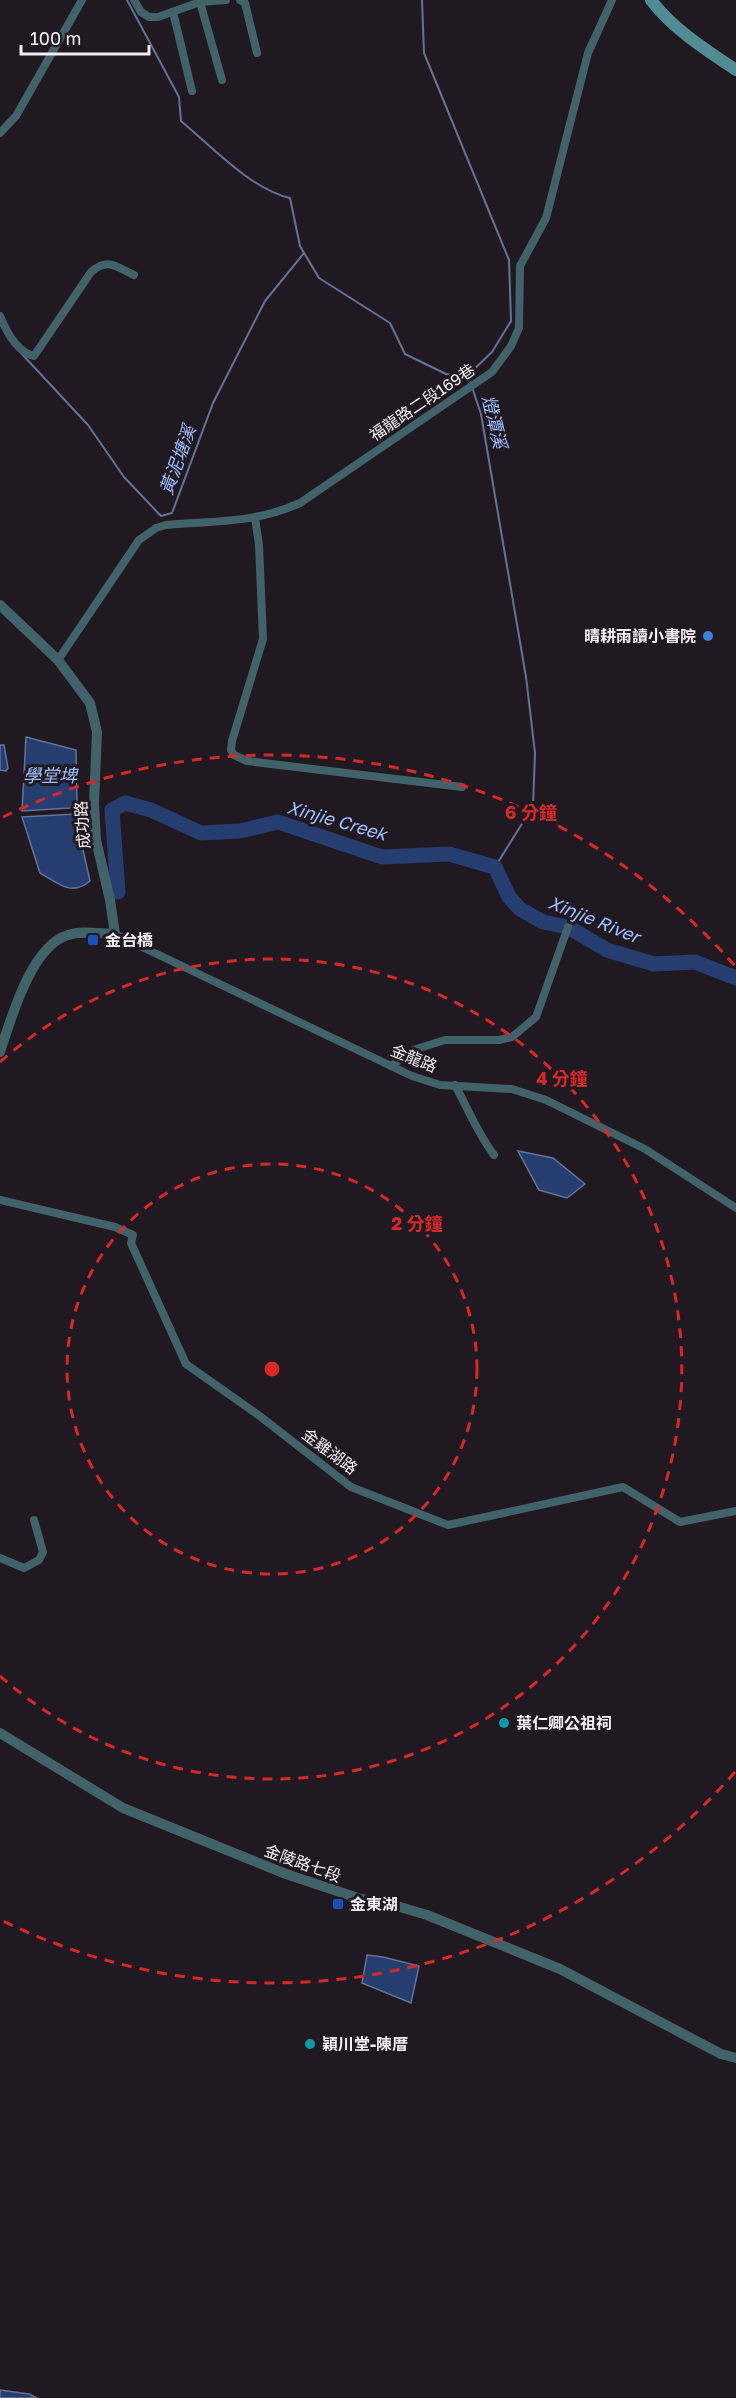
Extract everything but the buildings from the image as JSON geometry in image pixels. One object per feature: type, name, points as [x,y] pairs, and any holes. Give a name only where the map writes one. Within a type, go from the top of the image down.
[{"type":"main road","points":[[651,0],[677,27],[736,70]]},
{"type":"street","points":[[0,133],[20,110],[82,0]]},
{"type":"street","points":[[134,0],[141,12],[149,17],[158,17],[200,2],[226,0]]},
{"type":"street","points":[[240,0],[245,3],[257,53]]},
{"type":"street","name":"福龍路二段169巷","points":[[58,660],[125,558],[139,540],[156,528],[166,525],[255,518],[281,512],[317,494],[492,372],[511,346],[519,328],[520,266],[546,218],[588,53],[612,0]]},
{"type":"street","points":[[200,2],[222,80]]},
{"type":"street","points":[[173,12],[192,91]]},
{"type":"street","points":[[0,316],[6,332],[28,355],[34,356],[97,266],[102,263],[110,264],[134,275]]},
{"type":"street","points":[[255,518],[260,545],[263,639],[232,741],[231,750],[234,755],[248,761],[462,787]]},
{"type":"street","name":"成功路","points":[[0,605],[58,660],[81,688],[95,717],[96,840],[115,934]]},
{"type":"street","points":[[391,1066],[413,1050],[445,1040],[499,1040],[512,1037],[536,1017],[568,927]]},
{"type":"street","points":[[0,1052],[22,990],[35,965],[45,952],[69,934],[115,934]]},
{"type":"street","name":"金龍路","points":[[115,934],[391,1066],[440,1085],[512,1089],[546,1101],[645,1149],[736,1208]]},
{"type":"street","points":[[455,1085],[480,1136],[494,1155]]},
{"type":"street","name":"金雞湖路","points":[[0,1200],[115,1227],[133,1235],[131,1243],[186,1364],[351,1487],[448,1526],[623,1487],[680,1522],[736,1511]]},
{"type":"street","points":[[0,1558],[24,1568],[39,1560],[43,1552],[34,1520]]},
{"type":"street","name":"金陵路七段","points":[[0,1732],[123,1809],[286,1874],[361,1899],[427,1915],[560,1969],[721,2054],[736,2058]]},
{"type":"water","name":"學堂埤","points":[[26,737],[76,750],[77,802],[70,808],[22,811]]},
{"type":"water","points":[[0,745],[4,745],[8,768],[6,771],[0,770]]},
{"type":"water","points":[[75,814],[90,881],[83,886],[71,888],[40,873],[22,817]]},
{"type":"water","points":[[518,1151],[553,1158],[585,1184],[567,1198],[539,1190]]},
{"type":"water","points":[[367,1955],[419,1966],[411,2003],[362,1983]]},
{"type":"water","points":[[0,2390],[29,2394],[37,2398],[0,2398]]},
{"type":"waterway","name":"黃泥塘溪","points":[[127,0],[179,97],[181,121],[247,177],[275,193],[290,198],[300,246],[319,278],[390,323],[405,354],[446,374],[468,375]]},
{"type":"waterway","name":"燈潭溪","points":[[422,0],[424,53],[509,260],[511,321],[492,352],[468,375],[481,414],[526,677],[535,753],[533,806],[495,867]]},
{"type":"waterway","name":"黃泥塘溪","points":[[21,353],[88,425],[124,477],[161,516],[172,513],[213,403],[265,301],[304,253]]},
{"type":"waterway","name":"Xinjie Creek","points":[[118,892],[112,810],[125,803],[151,810],[201,833],[240,831],[278,822],[382,857],[449,854],[495,867],[509,897],[520,909],[543,922],[568,927],[607,950],[654,964],[695,962],[736,978]]},
{"type":"place","name":"晴耕雨讀小書院","points":[[708,636]]},
{"type":"place","name":"金台橋","points":[[93,940]]},
{"type":"place","name":"葉仁卿公祖祠","points":[[504,1723]]},
{"type":"place","name":"金東湖","points":[[338,1904]]},
{"type":"place","name":"穎川堂-陳厝","points":[[310,2044]]},
{"type":"water label","name":"Xinjie River","points":[[594,920]]}]
